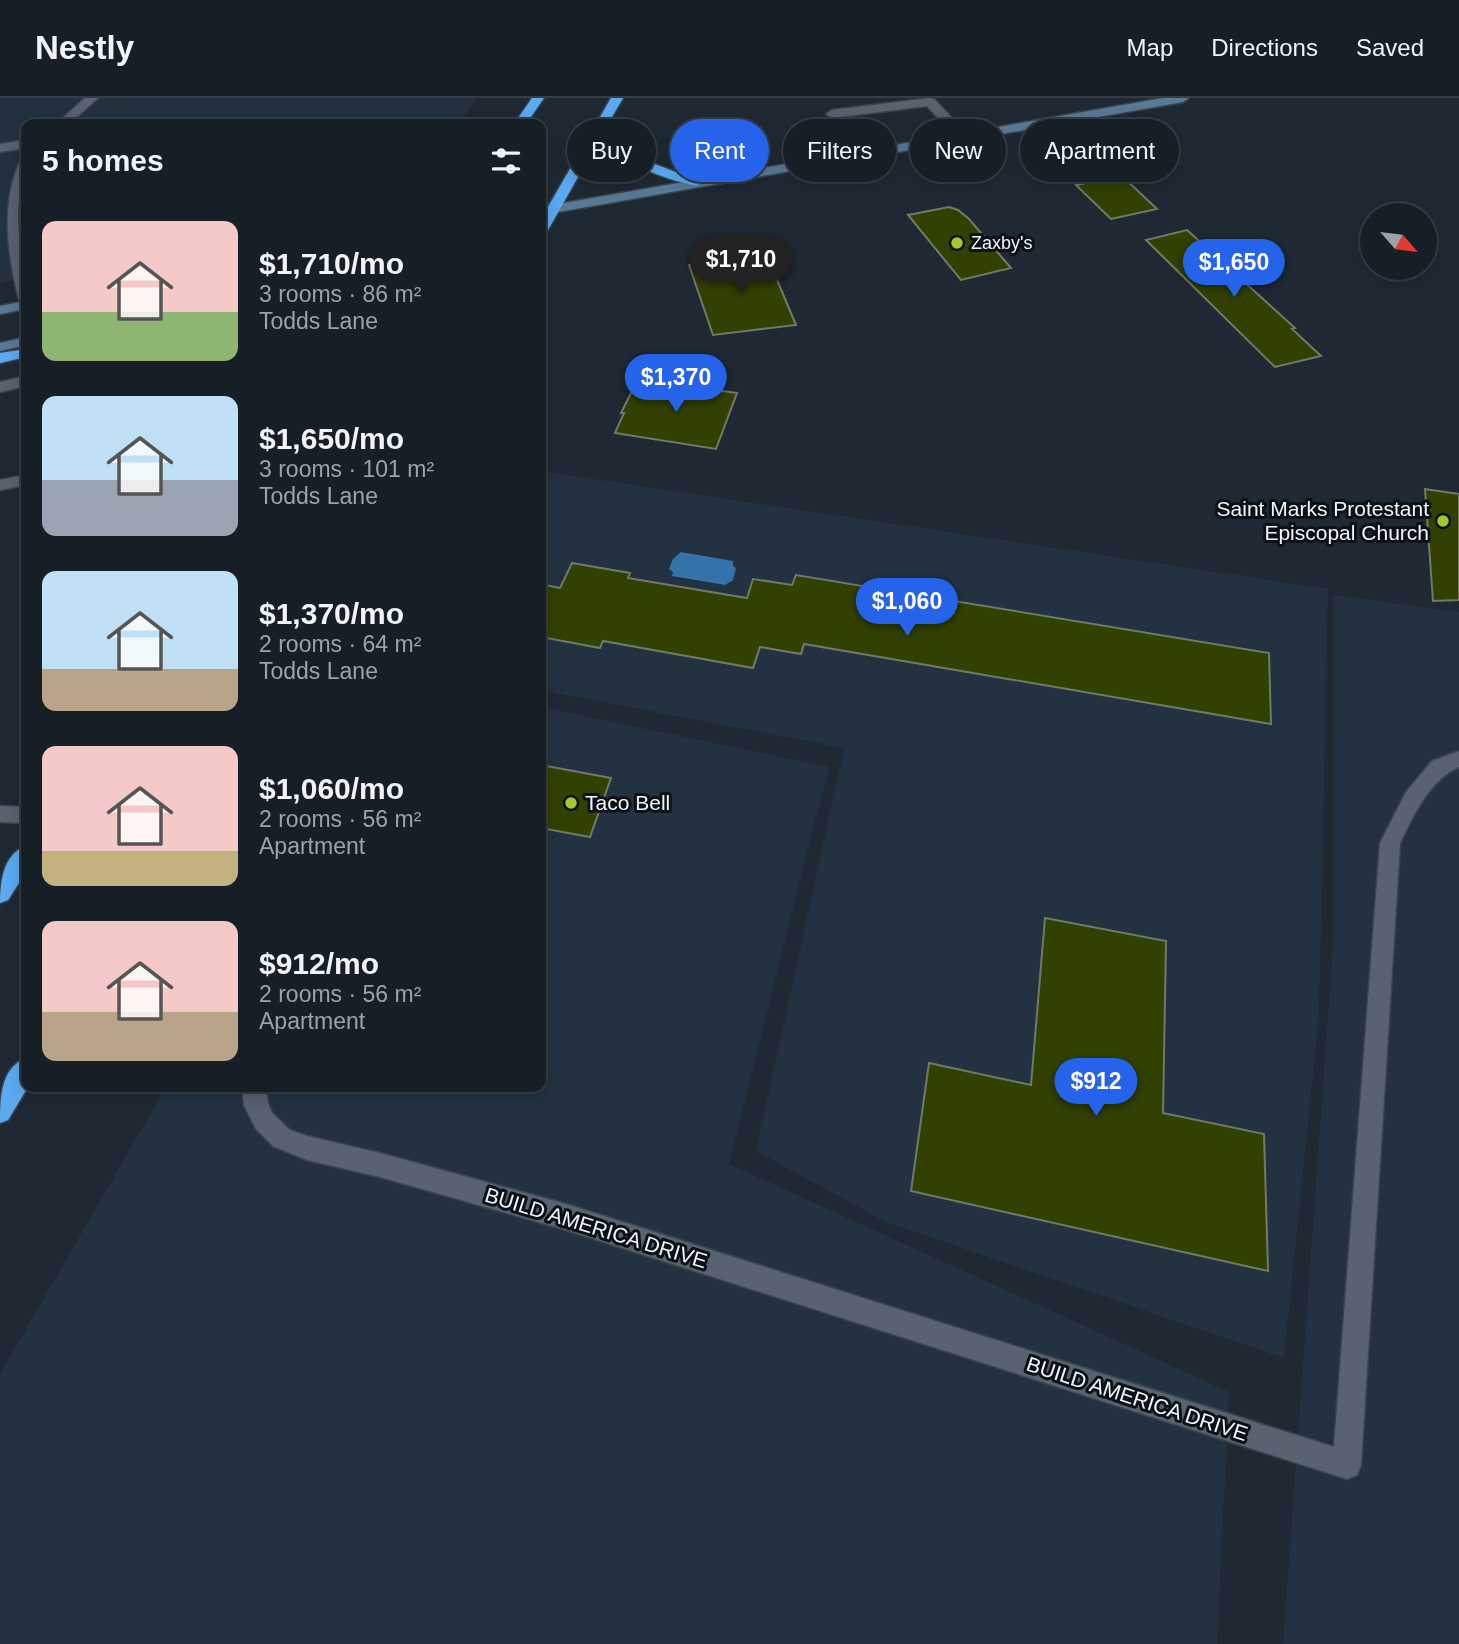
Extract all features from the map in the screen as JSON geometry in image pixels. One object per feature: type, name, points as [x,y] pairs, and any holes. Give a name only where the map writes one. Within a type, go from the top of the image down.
[{"type":"highway","points":[[523,119],[538,98]]},
{"type":"highway","points":[[605,119],[617,98]]},
{"type":"highway","points":[[656,170],[696,183]]},
{"type":"highway","points":[[546,210],[567,178]]},
{"type":"highway","points":[[0,358],[21,354]]},
{"type":"highway","points":[[0,894],[21,862]]},
{"type":"highway","points":[[0,1112],[21,1077]]},
{"type":"main road","points":[[1006,128],[1183,98]]},
{"type":"main road","points":[[546,212],[910,145]]},
{"type":"main road","points":[[0,310],[21,304]]},
{"type":"main road","points":[[0,347],[21,342]]},
{"type":"lane","points":[[68,119],[92,98]]},
{"type":"lane","points":[[832,114],[930,102],[946,119]]},
{"type":"lane","points":[[0,148],[21,145]]},
{"type":"lane","points":[[21,170],[14,185],[12,207],[14,256],[21,283]]},
{"type":"lane","points":[[0,387],[21,382]]},
{"type":"lane","points":[[0,485],[21,481]]},
{"type":"lane","name":"BUILD AMERICA DRIVE","points":[[255,1092],[256,1105],[264,1121],[282,1138],[307,1148],[380,1165],[566,1217],[1347,1465],[1390,843],[1413,799],[1439,767],[1459,759]]},
{"type":"lane","points":[[0,814],[21,815]]},
{"type":"shaded area","points":[[0,98],[477,98],[462,119],[21,119],[21,279],[0,283]]},
{"type":"shaded area","points":[[546,472],[1328,589],[1319,1014],[1284,1358],[886,1222],[756,1151],[844,748],[546,691]]},
{"type":"shaded area","points":[[1334,595],[1459,612],[1459,1644],[1283,1644],[1334,932]]},
{"type":"shaded area","points":[[546,708],[829,767],[729,1164],[1229,1392],[1217,1644],[0,1644],[0,1374],[163,1092],[546,1092]]},
{"type":"water","points":[[681,552],[733,561],[736,568],[733,580],[725,585],[672,576],[673,572],[669,569],[673,559]]},
{"type":"building","points":[[1091,182],[1128,182],[1157,209],[1111,219],[1076,185]]},
{"type":"building","name":"Zaxby's","points":[[949,207],[969,219],[1011,268],[961,280],[908,215]]},
{"type":"building","points":[[1187,230],[1295,328],[1292,329],[1321,356],[1275,367],[1146,240]]},
{"type":"building","points":[[767,256],[796,325],[713,335],[689,265]]},
{"type":"building","points":[[638,379],[737,393],[716,449],[615,433],[624,413],[621,413]]},
{"type":"building","points":[[1425,489],[1459,494],[1459,600],[1433,601]]},
{"type":"building","points":[[572,563],[630,573],[628,578],[747,598],[753,579],[792,585],[796,575],[1269,653],[1271,724],[804,644],[801,654],[760,647],[753,668],[603,641],[600,648],[546,638],[546,585],[560,588]]},
{"type":"building","name":"Taco Bell","points":[[546,766],[611,778],[590,837],[546,829]]},
{"type":"building","points":[[1045,918],[1166,941],[1163,1113],[1264,1134],[1268,1271],[911,1191],[929,1063],[1031,1085]]},
{"type":"place","name":"Zaxby's","points":[[957,243]]},
{"type":"place","name":"Saint Marks Protestant Episcopal Church","points":[[1443,521]]},
{"type":"place","name":"Taco Bell","points":[[571,803]]}]
